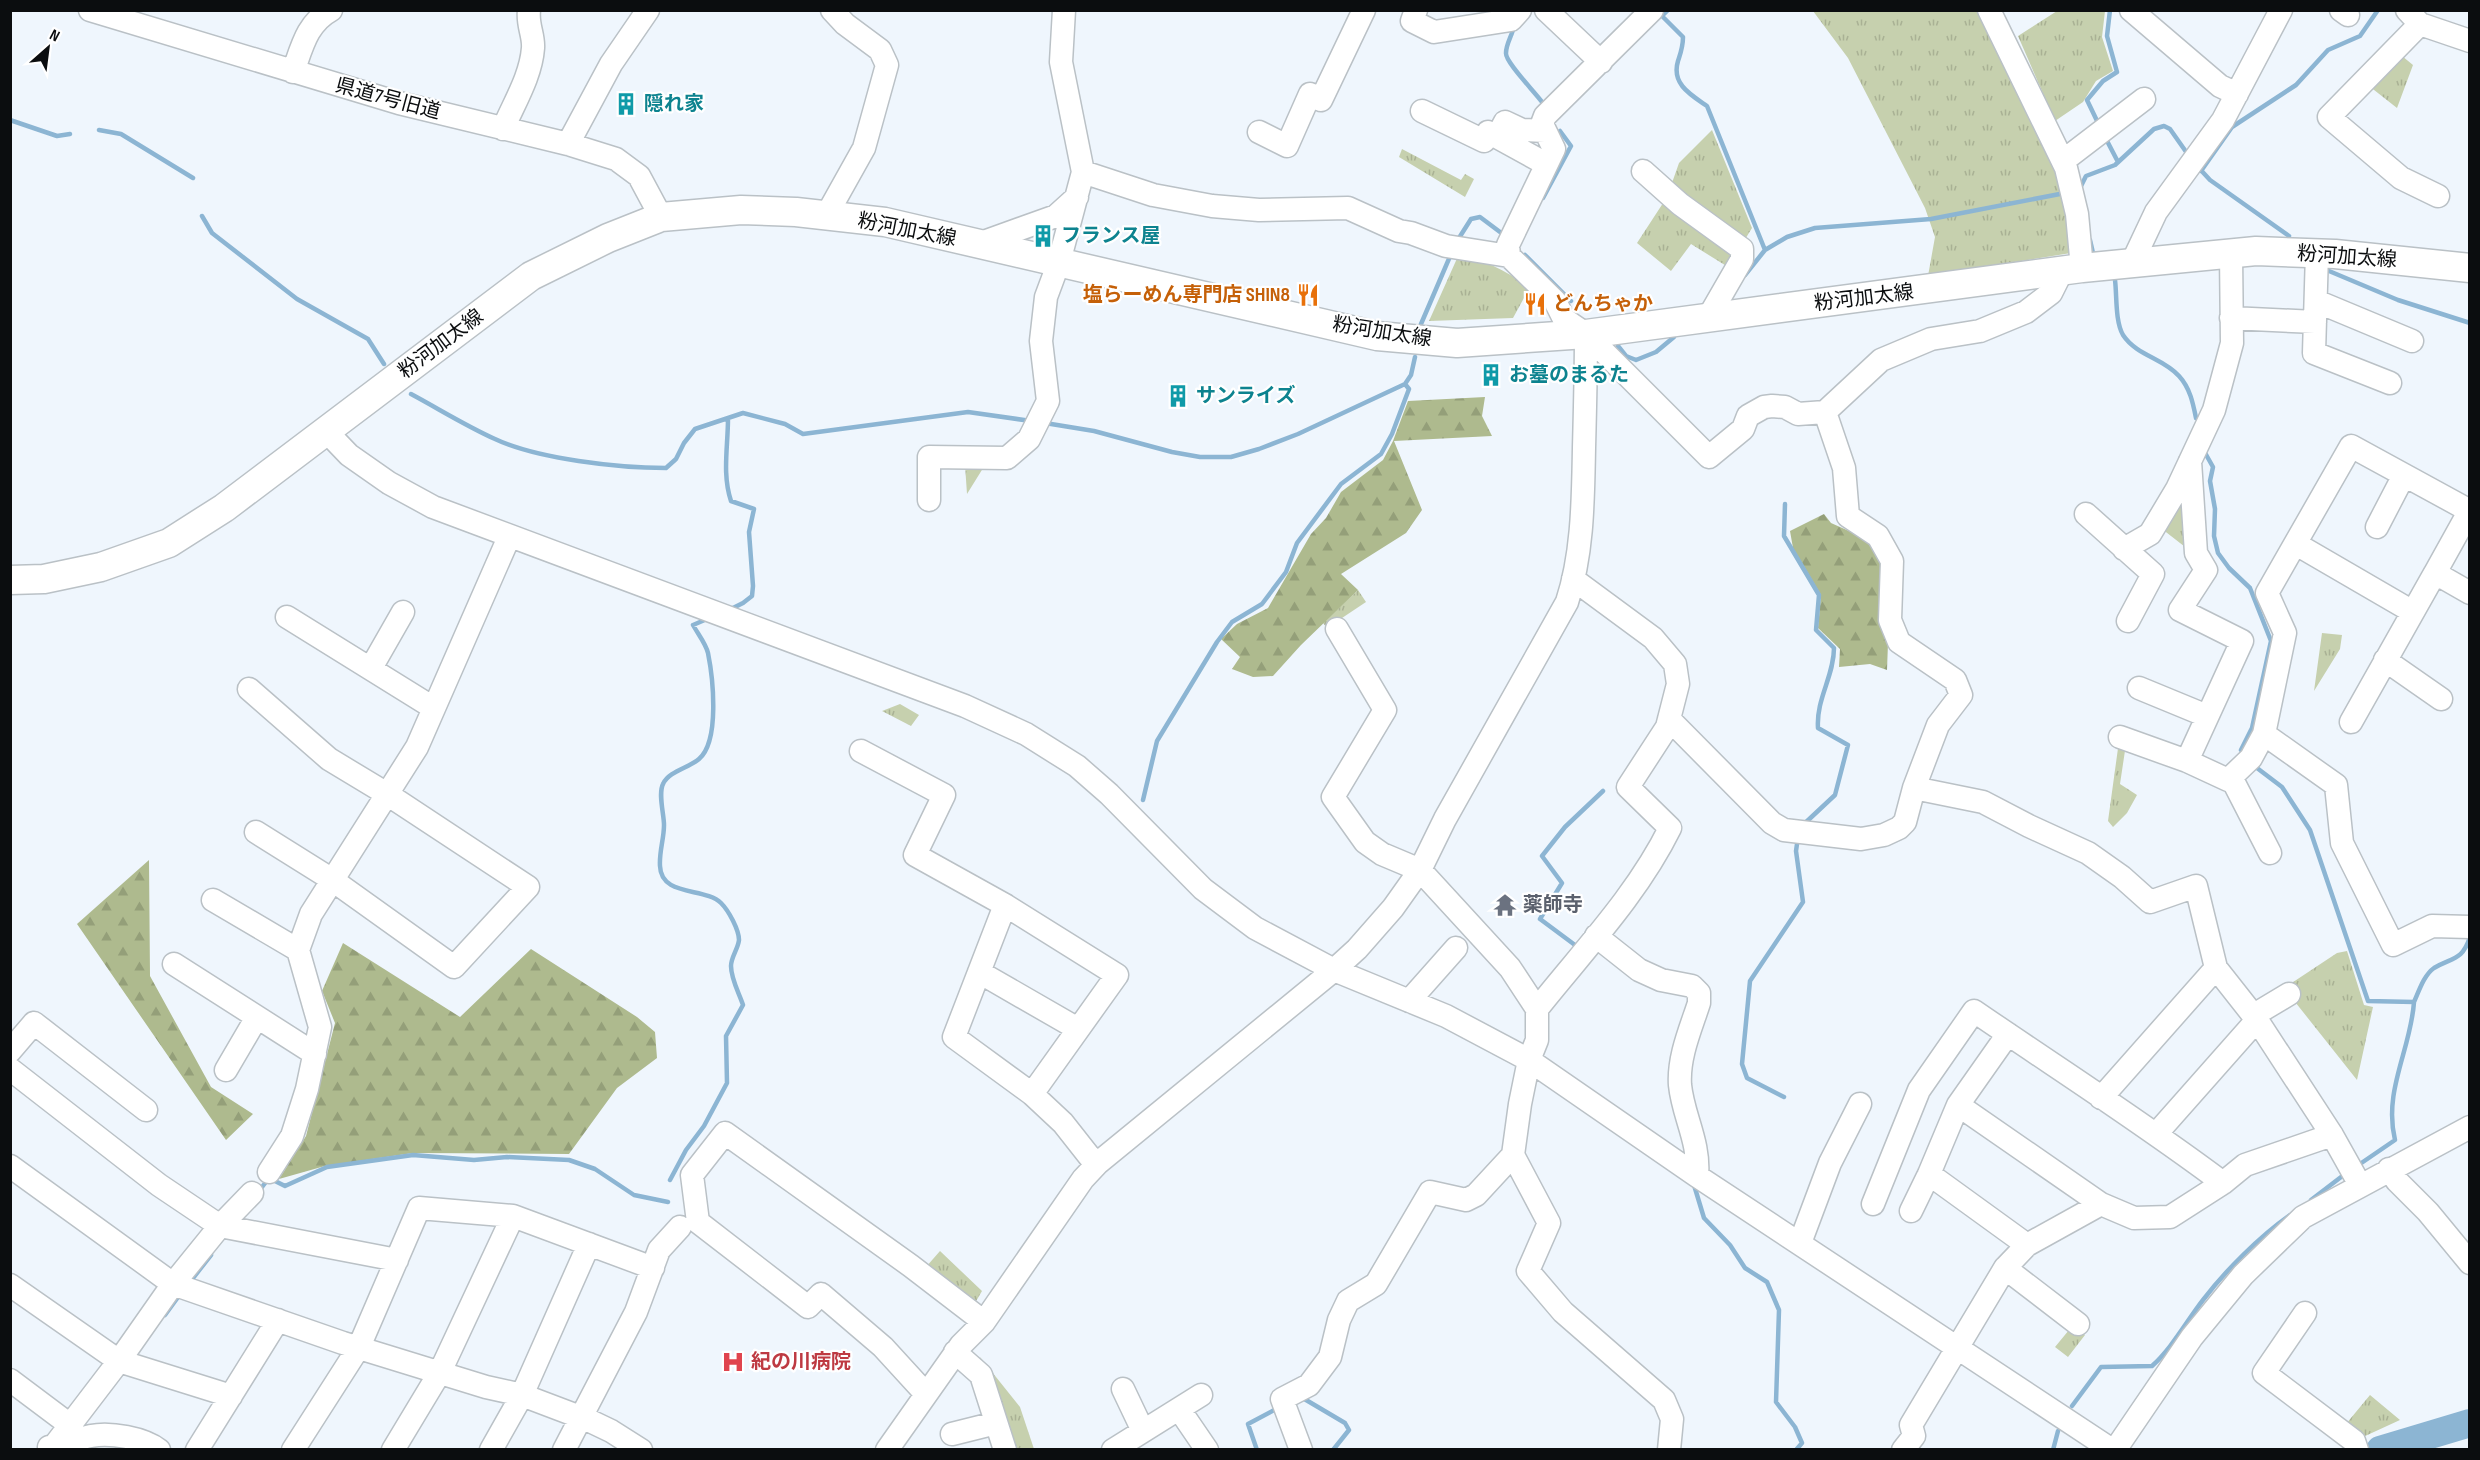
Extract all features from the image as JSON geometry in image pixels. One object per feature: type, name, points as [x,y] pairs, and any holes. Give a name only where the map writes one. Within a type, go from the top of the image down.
[{"type":"main road","name":"粉河加太線","points":[[10,580],[44,579],[101,567],[169,543],[224,508],[531,276],[608,238],[661,217],[741,210],[885,222],[1377,336],[1457,343],[1586,334],[2072,270],[2256,251],[2317,253],[2469,268]]},
{"type":"street","name":"県道7号旧道","points":[[90,10],[399,103],[568,144],[616,159],[639,176],[661,217]]},
{"type":"street","points":[[293,72],[309,28],[322,15],[332,10]]},
{"type":"street","points":[[503,129],[530,66],[533,45],[527,23],[528,10]]},
{"type":"street","points":[[568,144],[611,64],[648,10]]},
{"type":"street","points":[[826,216],[864,148],[887,65],[880,50],[845,24],[832,10]]},
{"type":"street","points":[[929,500],[928,457],[1007,458],[1029,439],[1048,401],[1041,341],[1046,297],[1059,262],[1083,172],[1061,62],[1064,10]]},
{"type":"street","points":[[1259,132],[1287,146],[1310,94],[1321,100],[1364,10]]},
{"type":"street","points":[[1416,10],[1412,21],[1434,32],[1511,20],[1520,10]]},
{"type":"street","points":[[1546,10],[1601,62]]},
{"type":"street","points":[[1509,256],[1508,245],[1554,149],[1542,124],[1545,116],[1652,10]]},
{"type":"street","points":[[1083,172],[1153,195],[1212,206],[1259,210],[1348,208],[1399,231],[1412,233],[1446,246],[1509,256],[1555,301],[1564,319],[1586,334],[1708,457],[1743,429],[1748,416],[1764,406],[1785,407],[1798,414],[1826,412],[1881,360],[1931,339],[1980,331],[2026,312],[2051,293],[2072,270],[2078,214],[2072,191],[2062,161],[1989,10]]},
{"type":"street","points":[[2130,10],[2220,86],[2237,94]]},
{"type":"street","points":[[2131,265],[2156,212],[2223,120],[2281,10]]},
{"type":"street","points":[[2438,196],[2401,178],[2329,117],[2414,17],[2469,41]]},
{"type":"street","points":[[2062,161],[2144,99]]},
{"type":"street","points":[[1422,111],[1484,141],[1488,132],[1546,165]]},
{"type":"street","points":[[1497,138],[1505,122],[1522,130],[1545,131]]},
{"type":"street","points":[[1643,171],[1680,204],[1742,249],[1742,259],[1708,318]]},
{"type":"street","points":[[978,244],[1056,216],[1077,197]]},
{"type":"street","points":[[2317,253],[2314,353],[2390,383]]},
{"type":"street","points":[[2124,549],[2150,534],[2177,489],[2214,410],[2232,343],[2231,254]]},
{"type":"street","points":[[2232,318],[2315,311],[2412,341]]},
{"type":"street","points":[[887,1449],[956,1352],[984,1322],[1083,1179],[1098,1163],[1357,949],[1393,908],[1420,870],[1445,819],[1567,602],[1581,528],[1586,334]]},
{"type":"street","points":[[1669,719],[1772,823],[1784,830],[1861,838],[1884,835],[1899,828],[1905,822],[1914,788],[1938,725],[1961,695],[1955,680],[1899,642],[1890,620],[1892,561],[1878,536],[1848,516],[1844,468],[1826,412]]},
{"type":"street","points":[[326,431],[349,455],[389,483],[433,507],[965,706],[1026,734],[1085,773],[1212,896],[1255,928],[1334,970],[1446,1016],[1529,1060],[1697,1176],[2113,1449],[2192,1337],[2243,1275],[2304,1217],[2469,1127]]},
{"type":"street","points":[[2120,737],[2187,761],[2228,780],[2251,758],[2264,734],[2285,633],[2267,593],[2351,446],[2469,511],[2351,722]]},
{"type":"street","points":[[2187,761],[2242,641],[2180,610],[2206,570],[2196,553],[2190,461]]},
{"type":"street","points":[[2377,527],[2404,475]]},
{"type":"street","points":[[2086,514],[2153,574],[2128,621]]},
{"type":"street","points":[[269,1172],[292,1136],[307,1089],[320,1027],[298,950],[311,914],[417,747],[432,707],[509,537]]},
{"type":"street","points":[[2296,544],[2413,612]]},
{"type":"street","points":[[2435,573],[2469,593]]},
{"type":"street","points":[[1537,1009],[1619,907],[1661,847],[1670,828],[1628,787],[1667,727],[1678,684],[1675,664],[1653,638],[1573,579]]},
{"type":"street","points":[[371,668],[404,612]]},
{"type":"street","points":[[287,616],[432,707]]},
{"type":"street","points":[[1301,1449],[1282,1399],[1310,1385],[1330,1357],[1339,1320],[1348,1301],[1376,1284],[1430,1192],[1466,1200],[1476,1195],[1513,1155],[1529,1060],[1537,1040],[1537,1009],[1510,968],[1420,870],[1382,854],[1365,842],[1333,797],[1385,710],[1337,629]]},
{"type":"street","points":[[2385,660],[2441,699]]},
{"type":"street","points":[[2139,688],[2207,716]]},
{"type":"street","points":[[249,689],[329,759],[387,794],[528,887],[453,967],[332,879],[256,832]]},
{"type":"street","points":[[2264,734],[2336,785],[2342,843],[2393,945],[2432,926],[2469,927]]},
{"type":"street","points":[[861,751],[944,795],[915,855],[1005,904],[1117,975],[1032,1094]]},
{"type":"street","points":[[2231,777],[2270,853]]},
{"type":"street","points":[[1914,788],[1983,802],[2088,853],[2122,877],[2150,902],[2196,886],[2216,968],[2255,1017],[2332,1135],[2360,1185]]},
{"type":"street","points":[[213,900],[298,950]]},
{"type":"street","points":[[1005,904],[954,1037],[1032,1094],[1098,1163]]},
{"type":"street","points":[[1596,936],[1639,970],[1661,980],[1692,986],[1699,993],[1700,1003],[1680,1069],[1680,1085],[1698,1162],[1697,1176]]},
{"type":"street","points":[[1409,1001],[1456,948]]},
{"type":"street","points":[[174,964],[315,1054]]},
{"type":"street","points":[[2101,1098],[2216,968]]},
{"type":"street","points":[[980,972],[1078,1029]]},
{"type":"street","points":[[2157,1133],[2255,1017],[2289,994]]},
{"type":"street","points":[[1873,1204],[1918,1090],[1974,1011],[2101,1098],[2157,1133],[2223,1183]]},
{"type":"street","points":[[226,1070],[257,1017]]},
{"type":"street","points":[[10,1052],[34,1023],[146,1110]]},
{"type":"street","points":[[1911,1211],[1958,1105],[2008,1034]]},
{"type":"street","points":[[10,1069],[159,1185],[220,1226],[397,1260]]},
{"type":"street","points":[[1800,1243],[1830,1164],[1860,1104]]},
{"type":"street","points":[[1958,1105],[2101,1204],[2134,1218],[2170,1216],[2223,1183],[2245,1166],[2332,1135]]},
{"type":"street","points":[[926,1394],[883,1347],[821,1294],[808,1308],[698,1222],[692,1175],[725,1133],[911,1266],[984,1322]]},
{"type":"street","points":[[1513,1155],[1549,1223],[1528,1271],[1563,1312],[1664,1400],[1672,1419],[1669,1449]]},
{"type":"street","points":[[10,1166],[173,1284],[359,1347],[486,1387],[522,1395],[579,1416],[641,1449]]},
{"type":"street","points":[[2389,1169],[2397,1181],[2428,1212],[2469,1263]]},
{"type":"street","points":[[1929,1174],[2027,1245]]},
{"type":"street","points":[[48,1448],[70,1425],[119,1361],[173,1284],[220,1226],[252,1193]]},
{"type":"street","points":[[1903,1449],[1914,1436],[1911,1425],[2005,1268],[2027,1245],[2101,1204]]},
{"type":"street","points":[[294,1449],[359,1347],[419,1208],[513,1216],[653,1268]]},
{"type":"street","points":[[393,1449],[440,1372],[513,1216]]},
{"type":"street","points":[[564,1449],[579,1416],[636,1312],[659,1250],[680,1227]]},
{"type":"street","points":[[491,1449],[522,1395],[589,1244]]},
{"type":"street","points":[[2005,1268],[2078,1324]]},
{"type":"street","points":[[10,1285],[119,1361],[231,1396]]},
{"type":"street","points":[[2305,1313],[2264,1373],[2356,1445]]},
{"type":"street","points":[[198,1449],[278,1320]]},
{"type":"street","points":[[956,1352],[981,1376],[1005,1449]]},
{"type":"street","points":[[10,1380],[70,1425]]},
{"type":"street","points":[[1123,1389],[1143,1431]]},
{"type":"street","points":[[1113,1449],[1201,1395]]},
{"type":"street","points":[[1179,1409],[1207,1449]]},
{"type":"street","points":[[952,1434],[996,1423]]},
{"type":"street","points":[[48,1448],[93,1435],[150,1442],[159,1449]]},
{"type":"green space","points":[[1813,11],[1983,11],[2061,169],[2071,253],[1928,276],[1935,237],[1925,208],[1848,58]]},
{"type":"green space","points":[[2057,11],[2105,11],[2102,37],[2113,71],[2096,81],[2083,102],[2055,121],[2018,36]]},
{"type":"green space","points":[[2402,56],[2413,65],[2397,108],[2369,86]]},
{"type":"green space","points":[[1712,130],[1752,228],[1728,267],[1691,244],[1671,271],[1637,243],[1667,197],[1679,163]]},
{"type":"green space","points":[[1402,149],[1461,180],[1465,174],[1474,179],[1465,197],[1399,157]]},
{"type":"green space","points":[[1459,254],[1496,267],[1530,287],[1513,318],[1429,321]]},
{"type":"green space","points":[[1485,397],[1482,416],[1492,436],[1394,441],[1422,510],[1406,533],[1341,574],[1358,590],[1301,645],[1273,676],[1253,677],[1232,669],[1240,657],[1221,639],[1237,624],[1268,608],[1311,534],[1326,518],[1341,492],[1383,460],[1408,401]]},
{"type":"green space","points":[[965,465],[985,465],[967,494]]},
{"type":"green space","points":[[2185,484],[2189,550],[2162,529]]},
{"type":"green space","points":[[1824,514],[1831,523],[1867,539],[1882,559],[1888,643],[1887,670],[1870,664],[1839,667],[1840,649],[1818,628],[1821,595],[1793,548],[1790,531]]},
{"type":"green space","points":[[1358,590],[1366,602],[1327,628],[1323,623]]},
{"type":"green space","points":[[2322,633],[2342,635],[2340,649],[2314,691]]},
{"type":"green space","points":[[900,704],[919,715],[911,726],[882,711]]},
{"type":"green space","points":[[2119,741],[2126,744],[2120,784],[2137,795],[2127,813],[2113,827],[2108,821]]},
{"type":"green space","points":[[149,860],[150,976],[211,1087],[253,1114],[226,1140],[77,924]]},
{"type":"green space","points":[[343,943],[460,1017],[531,949],[637,1017],[655,1032],[657,1058],[617,1088],[569,1154],[413,1153],[325,1166],[279,1179],[306,1136],[335,1023],[322,991]]},
{"type":"green space","points":[[2347,951],[2364,1005],[2373,1007],[2357,1080],[2284,988],[2337,953]]},
{"type":"green space","points":[[940,1251],[982,1291],[975,1303],[926,1267]]},
{"type":"green space","points":[[2069,1330],[2079,1330],[2085,1335],[2068,1357],[2055,1347]]},
{"type":"green space","points":[[980,1357],[1020,1407],[1034,1449],[1011,1449]]},
{"type":"green space","points":[[2370,1395],[2400,1420],[2363,1437],[2346,1424]]},
{"type":"waterway","points":[[1668,10],[1662,16],[1683,37],[1677,76],[1684,88],[1707,106],[1765,250]]},
{"type":"waterway","points":[[2099,125],[2087,100],[2103,81],[2117,72],[2107,36],[2110,10]]},
{"type":"waterway","points":[[2201,171],[2232,127],[2296,85],[2328,50],[2360,36],[2378,10]]},
{"type":"waterway","points":[[1513,30],[1507,47],[1507,57],[1542,102]]},
{"type":"waterway","points":[[10,120],[57,136],[70,134]]},
{"type":"waterway","points":[[2080,188],[2086,176],[2115,165],[2154,129],[2164,126],[2170,129],[2189,156]]},
{"type":"waterway","points":[[99,130],[121,134],[193,178]]},
{"type":"waterway","points":[[1543,198],[1571,146],[1560,131]]},
{"type":"waterway","points":[[2105,137],[2118,162]]},
{"type":"waterway","points":[[2198,167],[2210,180],[2289,236]]},
{"type":"waterway","points":[[1745,275],[1765,250],[1787,237],[1815,228],[1931,219],[2065,193]]},
{"type":"waterway","points":[[202,216],[212,233],[297,299],[368,339],[384,364]]},
{"type":"waterway","points":[[1459,238],[1471,219],[1480,217],[1504,235]]},
{"type":"waterway","points":[[2090,240],[2093,253]]},
{"type":"waterway","points":[[1421,324],[1451,254]]},
{"type":"waterway","points":[[1525,255],[1571,301]]},
{"type":"waterway","points":[[2329,271],[2398,300],[2470,323]]},
{"type":"waterway","points":[[2115,280],[2117,316],[2123,335],[2135,348],[2173,370],[2179,376],[2188,391],[2196,418]]},
{"type":"waterway","points":[[1618,346],[1626,356],[1636,360],[1656,352],[1674,337]]},
{"type":"waterway","points":[[1045,423],[1094,431],[1172,452],[1200,457],[1231,457],[1298,434],[1405,384],[1411,375],[1415,357]]},
{"type":"waterway","points":[[1143,800],[1157,741],[1217,642],[1232,622],[1262,604],[1286,572],[1297,543],[1341,484],[1381,454],[1392,434],[1409,389],[1405,384]]},
{"type":"waterway","points":[[411,394],[474,429],[512,446],[579,461],[647,468],[666,468],[676,459],[684,443],[695,429],[743,413],[785,424],[803,434],[968,412],[1031,421]]},
{"type":"waterway","points":[[728,418],[726,471],[728,491],[731,501],[754,509],[749,532],[752,596],[729,610]]},
{"type":"waterway","points":[[2204,451],[2213,467],[2210,481],[2215,509],[2214,536],[2218,553],[2229,568],[2250,588],[2271,641],[2252,728],[2241,750]]},
{"type":"waterway","points":[[1785,504],[1784,536],[1819,595],[1816,630],[1834,648],[1820,707],[1818,728],[1848,745],[1835,795],[1804,824]]},
{"type":"waterway","points":[[670,1180],[686,1150],[704,1126],[727,1083],[726,1036],[743,1005],[731,971],[732,959],[739,940],[730,916],[721,903],[714,898],[668,883],[662,876],[660,866],[664,825],[661,798],[663,784],[674,773],[699,759],[706,750],[710,738],[713,709],[710,664],[706,646],[693,625],[707,619]]},
{"type":"waterway","points":[[2257,768],[2282,787],[2310,830],[2368,1001],[2414,1002],[2392,1104],[2395,1140],[2357,1166]]},
{"type":"waterway","points":[[1579,948],[1540,919],[1562,883],[1542,856],[1565,827],[1603,791]]},
{"type":"waterway","points":[[1784,1097],[1747,1078],[1742,1064],[1750,981],[1803,902],[1796,851],[1798,837]]},
{"type":"waterway","points":[[2414,1002],[2430,971],[2460,954],[2470,937]]},
{"type":"waterway","points":[[259,1191],[269,1178],[285,1186],[327,1167],[413,1155],[474,1160],[507,1157],[569,1160],[595,1169],[634,1195],[668,1202]]},
{"type":"waterway","points":[[2311,1200],[2345,1174]]},
{"type":"waterway","points":[[1694,1185],[1704,1218],[1730,1245],[1745,1268],[1767,1282],[1779,1310],[1776,1402],[1795,1427],[1802,1443],[1796,1450]]},
{"type":"waterway","points":[[2072,1406],[2101,1367],[2152,1366],[2222,1277],[2255,1243],[2290,1215]]},
{"type":"waterway","points":[[190,1282],[211,1255]]},
{"type":"waterway","points":[[165,1315],[181,1293]]},
{"type":"waterway","points":[[1301,1397],[1345,1423],[1349,1430],[1333,1450]]},
{"type":"waterway","points":[[1257,1450],[1248,1424],[1278,1408]]},
{"type":"waterway","points":[[2380,1450],[2470,1423]]},
{"type":"waterway","points":[[2053,1450],[2058,1431]]},
{"type":"place","name":"隠れ家","points":[[626,104]]},
{"type":"place","name":"フランス屋","points":[[1043,236]]},
{"type":"place","name":"塩らーめん専門店 SHIN8","points":[[1308,295]]},
{"type":"place","name":"どんちゃか","points":[[1535,304]]},
{"type":"place","name":"お墓のまるた","points":[[1491,375]]},
{"type":"place","name":"サンライズ","points":[[1178,396]]},
{"type":"place","name":"薬師寺","points":[[1505,905]]},
{"type":"place","name":"紀の川病院","points":[[733,1362]]}]
